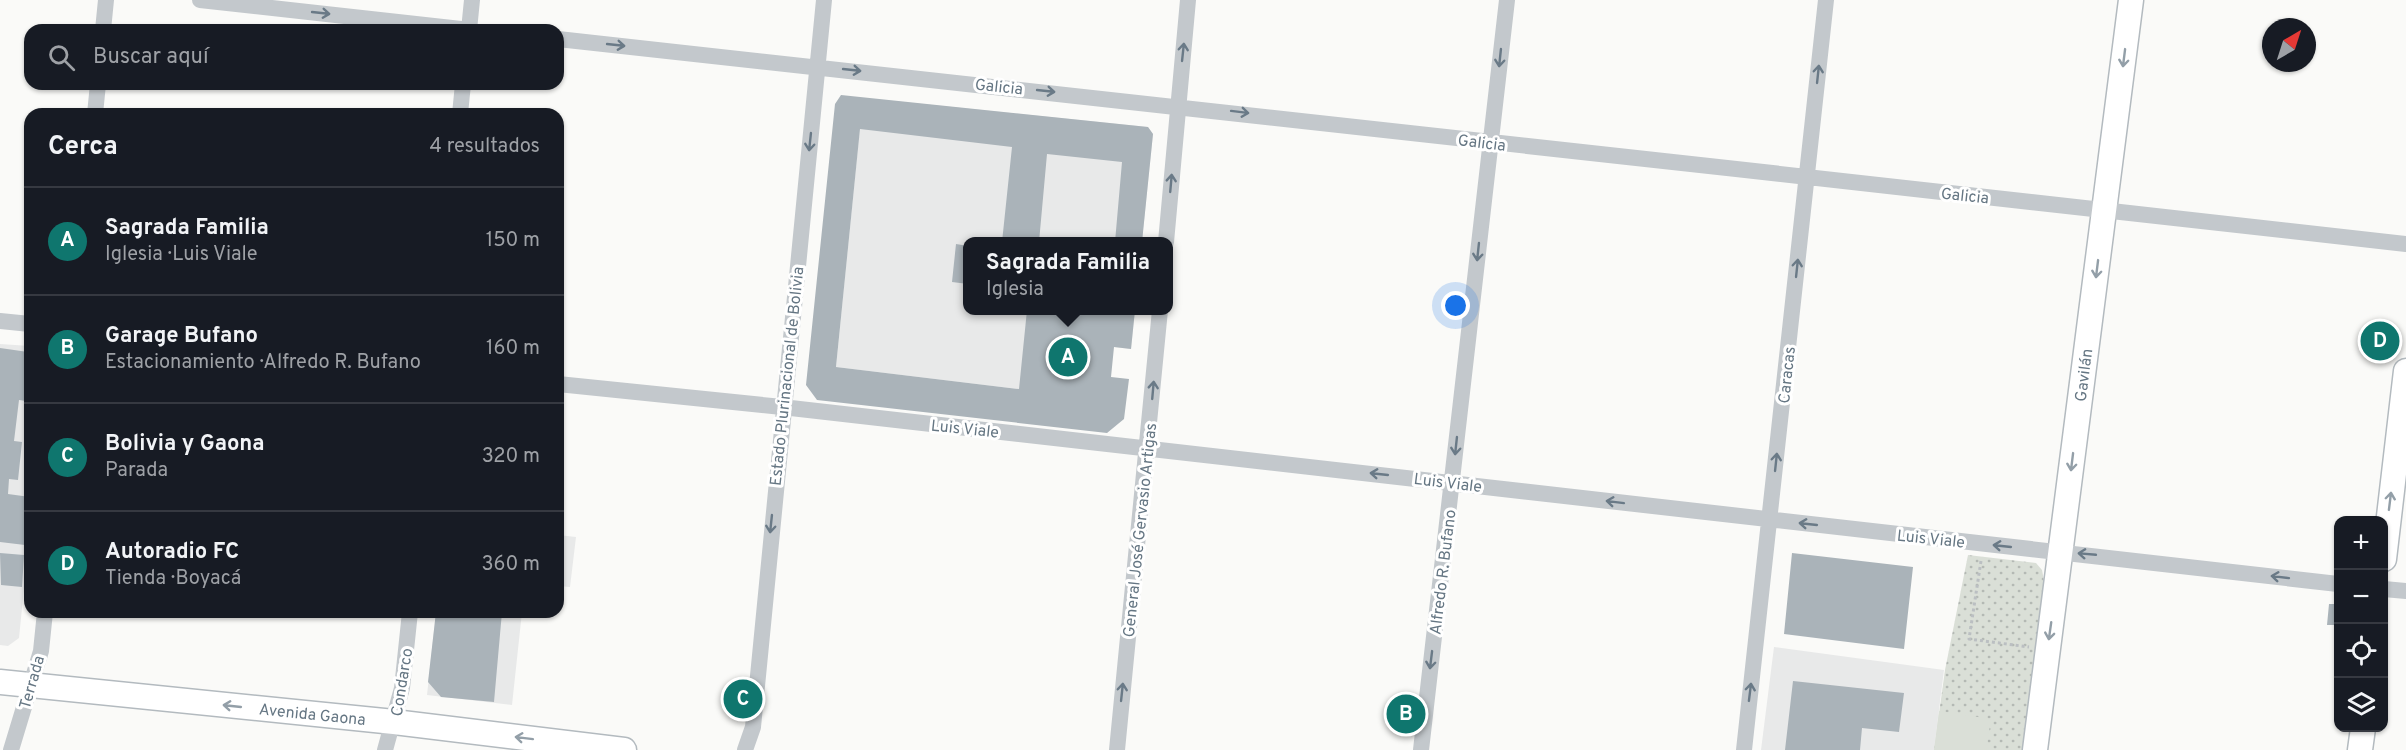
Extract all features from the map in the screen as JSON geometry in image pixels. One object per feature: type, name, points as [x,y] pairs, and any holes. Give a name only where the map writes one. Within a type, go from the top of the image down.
[{"type":"street","points":[[104,24],[106,0]]},
{"type":"street","points":[[200,0],[288,5],[426,24]]},
{"type":"street","points":[[470,24],[472,0]]},
{"type":"street","name":"Estado Plurinacional de Bolivia","points":[[745,750],[753,727],[782,407],[824,0]]},
{"type":"street","points":[[1166,237],[1188,0]]},
{"type":"street","name":"Alfredo R. Bufano","points":[[1421,750],[1507,0]]},
{"type":"street","name":"Caracas","points":[[1744,750],[1826,0]]},
{"type":"street","name":"Gavilán","points":[[2034,750],[2131,0]]},
{"type":"street","name":"Galicia","points":[[564,40],[1178,105],[1491,143],[2406,244]]},
{"type":"street","points":[[96,108],[97,90]]},
{"type":"street","points":[[461,108],[462,90]]},
{"type":"street","name":"General José Gervasio Artigas","points":[[1116,750],[1160,315]]},
{"type":"street","points":[[0,321],[24,323]]},
{"type":"street","points":[[2388,525],[2406,371]]},
{"type":"street","name":"Luis Viale","points":[[564,385],[1148,448],[2334,584]]},
{"type":"street","points":[[2388,589],[2406,591]]},
{"type":"street","name":"Terrada","points":[[11,750],[41,651],[44,618]]},
{"type":"street","name":"Condarco","points":[[385,750],[402,688],[409,618]]},
{"type":"street","name":"Avenida Gaona","points":[[0,682],[394,722],[624,750]]},
{"type":"street","points":[[2360,750],[2362,732]]},
{"type":"path","points":[[1984,544],[1969,639],[2047,650]]},
{"type":"shaded area","points":[[863,98],[1148,127],[1153,134],[1142,237],[963,237],[963,315],[1135,315],[1131,349],[1114,347],[1019,389],[836,367]]},
{"type":"shaded area","points":[[0,344],[24,346],[24,588],[19,638],[8,646],[0,645]]},
{"type":"shaded area","points":[[564,536],[576,537],[570,587],[564,586]]},
{"type":"shaded area","points":[[1968,555],[2036,563],[2042,570],[2044,581],[2022,750],[1934,750],[1945,670]]},
{"type":"shaded area","points":[[435,618],[521,618],[512,705],[427,695]]},
{"type":"shaded area","points":[[1774,647],[1944,670],[1934,750],[1761,750]]},
{"type":"shaded area","points":[[1939,711],[1991,719],[1986,750],[1934,750]]},
{"type":"building","points":[[841,95],[1148,127],[1153,134],[1143,237],[1115,237],[1122,162],[1047,154],[1039,237],[1003,237],[1012,147],[860,129],[836,367],[1019,389],[1026,315],[1134,315],[1131,349],[1114,347],[1111,377],[1129,379],[1124,419],[1107,433],[817,400],[806,385],[835,104]]},
{"type":"building","points":[[956,244],[963,245],[963,283],[952,282]]},
{"type":"building","points":[[0,348],[24,351],[24,401],[19,400],[14,441],[22,442],[18,480],[9,479],[8,494],[24,496],[24,545],[0,542]]},
{"type":"building","points":[[0,553],[24,555],[22,587],[1,585]]},
{"type":"building","points":[[1792,553],[1913,567],[1904,649],[1784,634]]},
{"type":"building","points":[[2329,604],[2334,604],[2334,625],[2327,625]]},
{"type":"building","points":[[435,618],[501,618],[494,702],[441,697],[428,682]]},
{"type":"building","points":[[1793,681],[1904,693],[1899,732],[1862,728],[1860,750],[1785,750]]},
{"type":"place","name":"Autoradio FC","points":[[2380,341]]},
{"type":"place","name":"Sagrada Familia","points":[[1068,357]]},
{"type":"place","name":"Bolivia y Gaona","points":[[743,699]]},
{"type":"place","name":"Garage Bufano","points":[[1406,714]]}]
